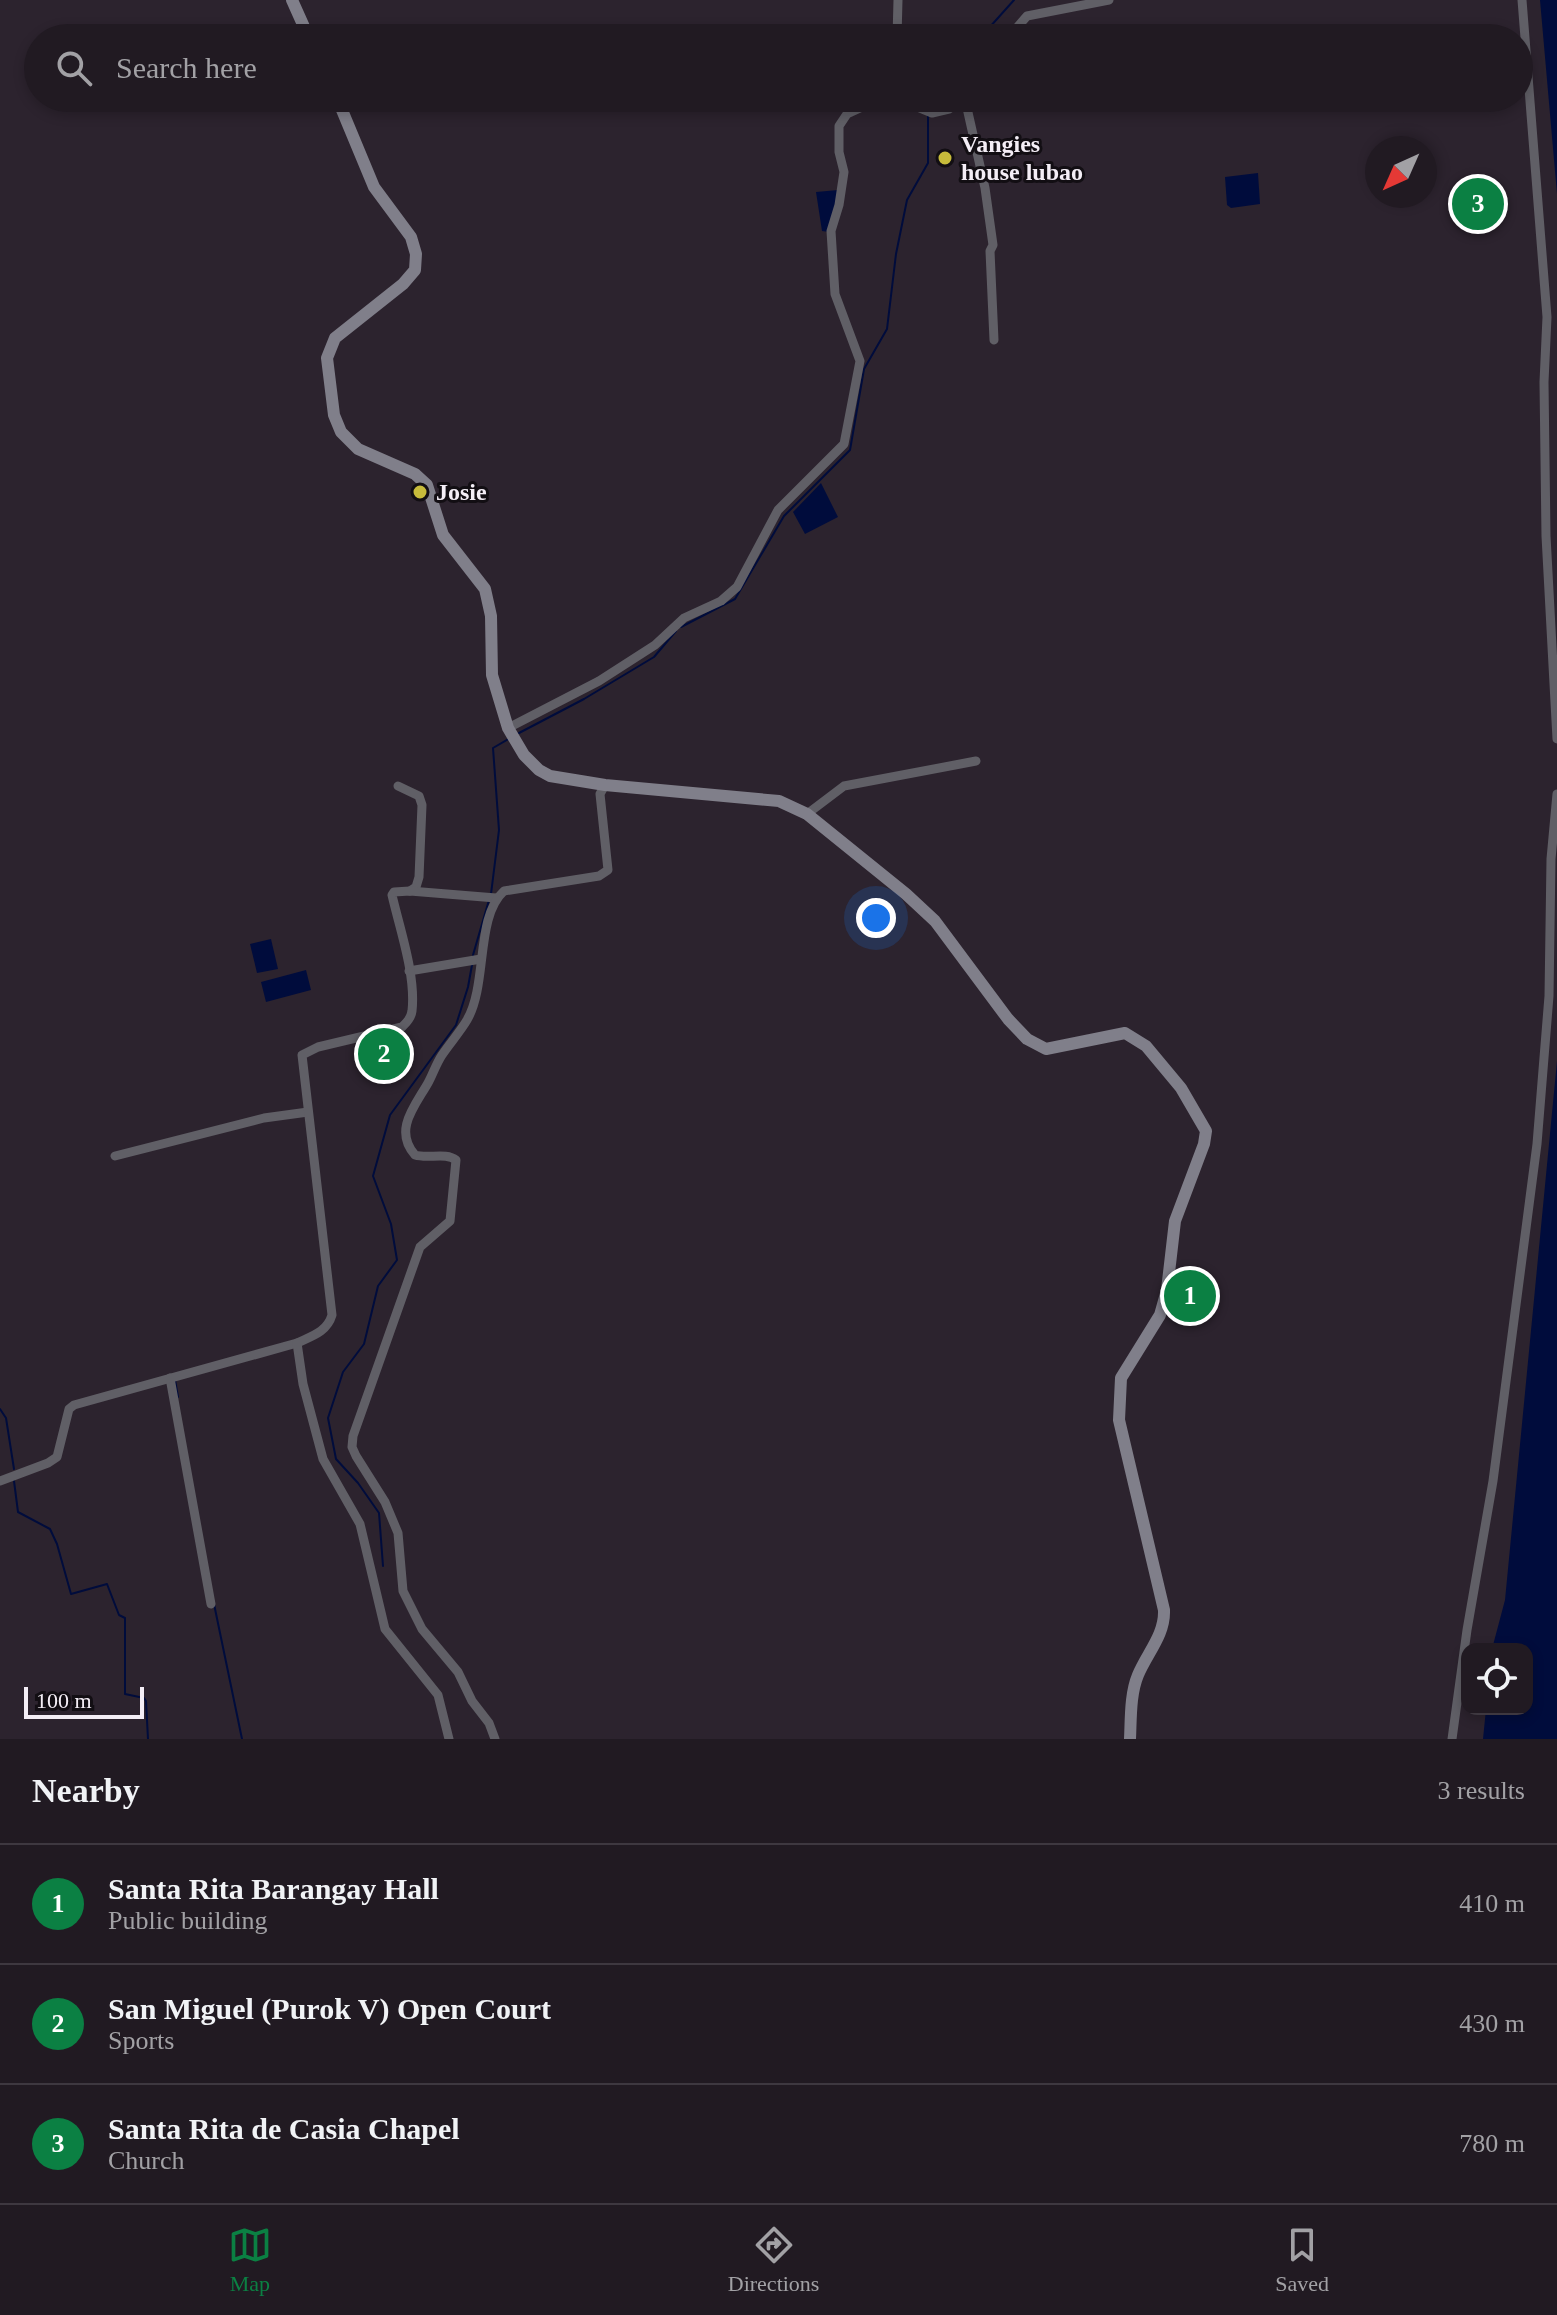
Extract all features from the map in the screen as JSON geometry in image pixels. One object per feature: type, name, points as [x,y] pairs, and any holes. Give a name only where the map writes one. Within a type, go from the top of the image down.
[{"type":"street","points":[[292,0],[303,24]]},
{"type":"street","points":[[897,24],[898,0]]},
{"type":"street","points":[[1020,24],[1027,16],[1109,0]]},
{"type":"street","points":[[1522,0],[1524,24]]},
{"type":"street","points":[[343,112],[374,187],[411,237],[416,254],[415,270],[403,284],[335,338],[327,358],[334,415],[341,432],[358,449],[415,474],[427,485],[443,535],[485,589],[491,616],[492,675],[508,728],[524,755],[550,776],[605,785],[779,801],[807,814],[935,921],[1008,1019],[1027,1039],[1046,1049],[1125,1033],[1146,1046],[1181,1088],[1202,1121],[1206,1131],[1204,1144],[1175,1221],[1167,1290],[1160,1315],[1121,1378],[1118,1396],[1119,1420],[1165,1622],[1137,1677],[1130,1739]]},
{"type":"street","points":[[508,728],[599,681],[655,645],[684,618],[731,595],[778,510],[844,444],[860,361],[835,294],[831,231],[844,172],[839,152],[839,126],[850,112]]},
{"type":"street","points":[[968,112],[991,230],[994,340]]},
{"type":"street","points":[[1531,112],[1547,317],[1544,382],[1546,521],[1557,739]]},
{"type":"street","points":[[807,814],[844,786],[976,761]]},
{"type":"street","points":[[495,1739],[489,1723],[472,1701],[458,1672],[422,1629],[403,1591],[398,1533],[385,1502],[352,1447],[353,1436],[420,1247],[450,1221],[457,1164],[455,1157],[415,1155],[407,1146],[405,1132],[416,1101],[473,1008],[481,980],[474,959],[496,898],[504,891],[599,876],[608,870],[600,794],[605,785]]},
{"type":"street","points":[[398,786],[419,796],[422,805],[419,877],[416,887],[410,891]]},
{"type":"street","points":[[1452,1739],[1493,1481],[1537,1144],[1549,996],[1551,859],[1557,794]]},
{"type":"street","points":[[0,1481],[57,1457],[69,1409],[74,1405],[297,1343],[329,1325],[332,1315],[302,1055],[318,1047],[402,1027],[409,1021],[412,1013],[409,971],[392,895],[397,890],[496,898]]},
{"type":"street","points":[[409,971],[474,959]]},
{"type":"street","points":[[115,1156],[264,1118],[308,1112]]},
{"type":"street","points":[[297,1343],[303,1384],[323,1459],[360,1524],[385,1629],[438,1695],[449,1739]]},
{"type":"street","points":[[170,1378],[211,1604]]},
{"type":"shaded area","points":[[1540,0],[1557,0],[1557,194]]},
{"type":"shaded area","points":[[1258,173],[1260,204],[1231,208],[1227,205],[1225,177]]},
{"type":"shaded area","points":[[838,190],[829,232],[822,231],[816,192]]},
{"type":"shaded area","points":[[821,483],[838,517],[805,534],[793,512]]},
{"type":"shaded area","points":[[271,939],[278,969],[257,973],[250,944]]},
{"type":"shaded area","points":[[306,970],[311,990],[266,1002],[261,982]]},
{"type":"shaded area","points":[[389,1034],[396,1070],[379,1074],[371,1038]]},
{"type":"shaded area","points":[[1557,1061],[1557,1739],[1483,1739],[1485,1715],[1533,1715],[1533,1643],[1494,1643],[1505,1600]]},
{"type":"waterway","points":[[993,24],[1014,0]]},
{"type":"waterway","points":[[681,627],[735,599],[784,516],[850,450],[864,369],[887,329],[896,254],[907,200],[928,163],[928,114]]},
{"type":"waterway","points":[[519,733],[654,657],[676,631]]},
{"type":"waterway","points":[[491,894],[499,830],[493,748],[510,738]]},
{"type":"waterway","points":[[473,955],[489,900]]},
{"type":"waterway","points":[[383,1566],[379,1513],[336,1459],[328,1418],[343,1372],[364,1344],[378,1286],[397,1260],[391,1224],[373,1176],[390,1115],[456,1025],[472,965]]},
{"type":"waterway","points":[[175,1380],[178,1397]]},
{"type":"waterway","points":[[0,1409],[6,1418],[14,1469]]},
{"type":"waterway","points":[[14,1481],[18,1512],[50,1529],[71,1594],[107,1584],[119,1615],[125,1618],[125,1694],[146,1701],[148,1739]]},
{"type":"waterway","points":[[214,1604],[242,1739]]},
{"type":"place","name":"Vangies house lubao","points":[[945,158]]},
{"type":"place","name":"Santa Rita de Casia Chapel","points":[[1478,204]]},
{"type":"place","name":"Josie","points":[[420,492]]},
{"type":"place","name":"San Miguel (Purok V) Open Court","points":[[384,1054]]},
{"type":"place","name":"Santa Rita Barangay Hall","points":[[1190,1296]]}]
